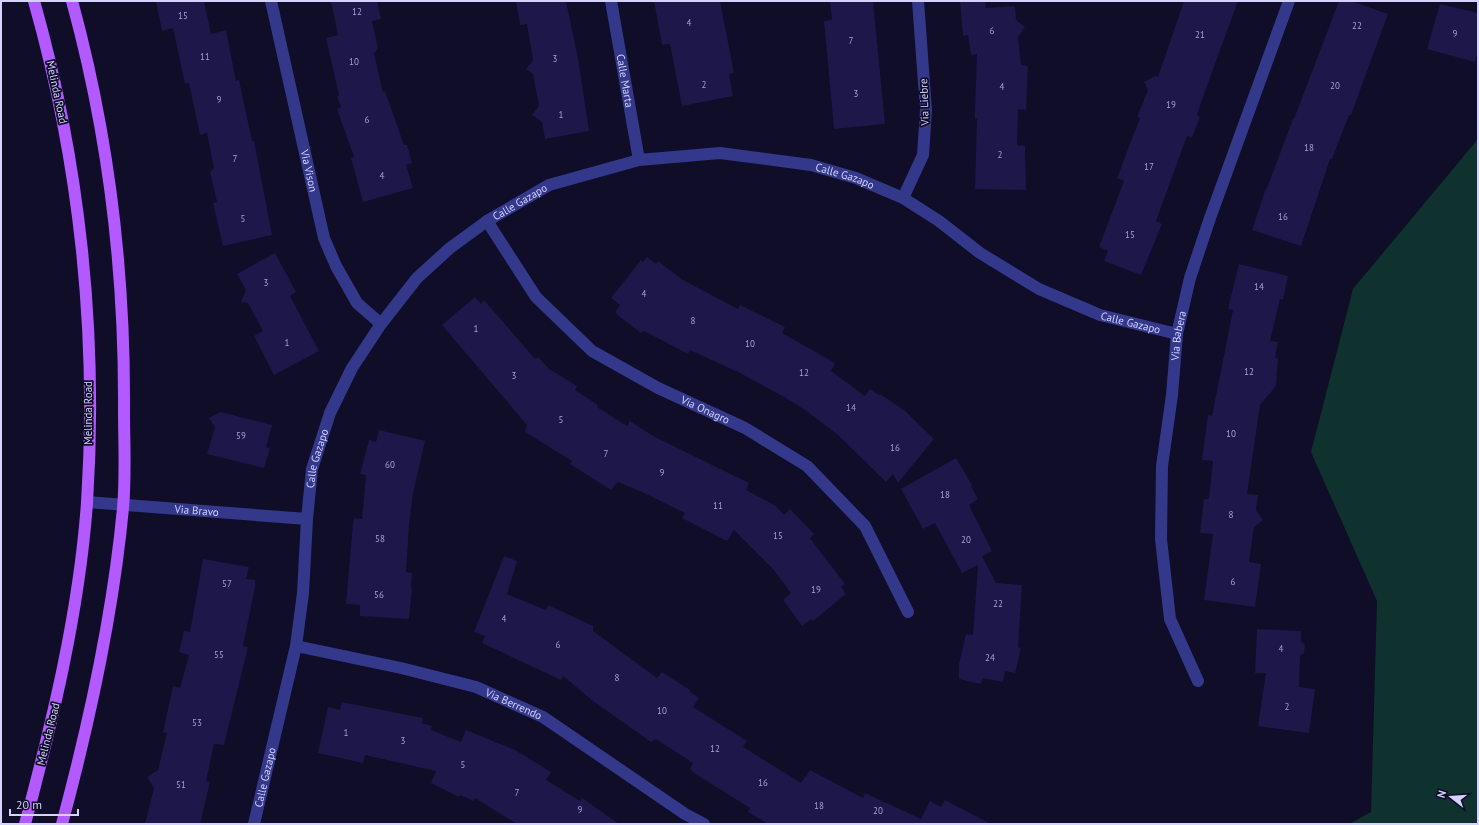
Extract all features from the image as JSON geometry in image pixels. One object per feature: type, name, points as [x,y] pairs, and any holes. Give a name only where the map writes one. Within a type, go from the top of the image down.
[{"type":"main road","name":"Melinda Road","points":[[25,824],[60,685],[74,605],[87,502],[89,386],[84,267],[78,208],[62,116],[46,42],[34,1]]},
{"type":"main road","points":[[62,824],[84,740],[104,648],[123,505],[124,379],[120,286],[114,206],[105,147],[82,36],[72,1]]},
{"type":"street","name":"Via Vison","points":[[271,1],[324,238],[336,266],[357,303],[381,324]]},
{"type":"street","name":"Calle Marta","points":[[611,1],[639,160]]},
{"type":"street","name":"Via Liebre","points":[[903,198],[923,155],[926,110],[918,1]]},
{"type":"street","name":"Via Babera","points":[[1198,681],[1170,619],[1161,539],[1162,466],[1172,395],[1177,334],[1190,278],[1210,218],[1290,1]]},
{"type":"street","name":"Calle Gazapo","points":[[254,824],[296,646],[303,593],[307,519],[312,469],[330,413],[352,368],[381,324],[417,278],[450,248],[487,221],[549,185],[639,160],[720,153],[811,166],[856,178],[903,198],[939,221],[980,253],[1039,289],[1100,315],[1177,334]]},
{"type":"street","name":"Via Onagro","points":[[487,221],[536,297],[592,351],[658,388],[745,428],[807,466],[865,526],[908,612]]},
{"type":"street","name":"Via Bravo","points":[[87,502],[307,519]]},
{"type":"street","name":"Via Berrendo","points":[[296,646],[401,668],[476,687],[543,717],[685,814],[704,824]]},
{"type":"green space","points":[[1478,139],[1478,824],[1349,824],[1371,812],[1377,601],[1311,452],[1353,289]]},
{"type":"building","points":[[156,1],[204,1],[211,34],[226,30],[236,81],[239,80],[252,141],[254,141],[272,235],[223,246],[213,203],[217,202],[210,172],[214,168],[207,133],[200,135],[189,83],[185,84],[173,28],[162,31]]},
{"type":"building","points":[[331,1],[377,1],[381,19],[372,21],[378,48],[374,54],[383,92],[385,91],[404,145],[407,145],[412,163],[406,165],[413,188],[363,202],[351,158],[354,157],[337,109],[341,107],[337,96],[339,95],[326,38],[338,35]]},
{"type":"building","points":[[516,1],[566,1],[578,58],[589,131],[545,139],[542,122],[532,115],[539,106],[533,74],[526,69],[533,60],[527,24],[520,25]]},
{"type":"building","points":[[654,1],[720,1],[734,73],[729,74],[733,96],[682,106],[670,44],[662,45]]},
{"type":"building","points":[[830,1],[873,1],[885,124],[834,129],[824,21],[832,20]]},
{"type":"building","points":[[960,1],[985,1],[986,8],[1015,6],[1016,20],[1025,27],[1018,37],[1021,65],[1028,66],[1026,110],[1018,109],[1017,145],[1025,146],[1026,190],[975,189],[977,54],[971,55],[968,35],[963,36]]},
{"type":"building","points":[[1184,1],[1238,1],[1197,115],[1200,117],[1192,138],[1187,136],[1156,221],[1162,224],[1141,275],[1104,261],[1108,251],[1099,247],[1124,181],[1117,178],[1140,118],[1137,117],[1148,90],[1144,82],[1155,76],[1158,77]]},
{"type":"building","points":[[1339,1],[1351,1],[1388,14],[1351,115],[1349,115],[1332,159],[1330,159],[1301,246],[1252,230],[1266,188]]},
{"type":"building","points":[[1440,4],[1478,13],[1478,50],[1475,62],[1427,49]]},
{"type":"building","points":[[275,253],[296,292],[290,296],[319,351],[274,375],[254,336],[263,331],[248,303],[241,302],[246,290],[237,274]]},
{"type":"building","points":[[647,257],[656,264],[658,261],[683,280],[738,309],[740,305],[785,327],[782,333],[835,363],[831,371],[865,396],[870,389],[879,395],[880,394],[905,411],[934,439],[898,483],[893,474],[886,482],[838,435],[805,410],[786,398],[740,373],[690,350],[688,354],[644,331],[641,333],[615,312],[620,305],[611,298],[641,260],[643,262]]},
{"type":"building","points":[[1239,264],[1288,276],[1283,300],[1280,299],[1270,341],[1278,342],[1275,358],[1278,358],[1276,386],[1260,405],[1247,494],[1258,495],[1256,510],[1263,520],[1254,527],[1249,562],[1261,564],[1255,607],[1204,600],[1213,534],[1200,533],[1204,499],[1209,499],[1213,461],[1202,460],[1208,415],[1212,416],[1233,310],[1228,309]]},
{"type":"building","points":[[475,297],[481,304],[484,300],[535,359],[538,357],[549,369],[577,386],[575,390],[598,405],[597,407],[627,426],[630,421],[653,436],[749,483],[746,490],[776,506],[784,515],[790,509],[814,534],[810,538],[845,584],[841,587],[846,594],[813,621],[811,619],[802,626],[783,600],[791,593],[773,569],[734,530],[728,540],[725,540],[682,518],[685,513],[644,493],[618,482],[611,490],[570,464],[572,461],[525,432],[527,425],[442,325]]},
{"type":"building","points":[[221,412],[272,425],[266,447],[270,448],[264,468],[207,454],[215,427],[209,418]]},
{"type":"building","points":[[379,430],[425,441],[413,493],[409,525],[406,572],[412,573],[412,588],[409,619],[360,616],[360,605],[346,604],[354,518],[362,519],[366,475],[360,474],[369,440],[376,442]]},
{"type":"building","points":[[956,458],[972,485],[971,486],[978,499],[969,505],[992,551],[982,556],[996,583],[1022,585],[1018,647],[1021,648],[1015,673],[1005,671],[1003,682],[983,678],[981,684],[959,679],[959,664],[966,634],[973,635],[978,565],[962,573],[935,523],[923,529],[901,489]]},
{"type":"building","points":[[504,556],[517,561],[507,594],[546,610],[548,605],[593,626],[593,631],[657,678],[662,672],[690,690],[690,692],[699,698],[693,707],[747,741],[743,747],[801,783],[810,770],[863,798],[865,793],[921,819],[930,801],[941,807],[945,800],[991,824],[768,824],[748,812],[750,808],[694,773],[690,769],[693,763],[656,739],[651,742],[593,701],[563,676],[561,680],[482,643],[485,636],[474,632]]},
{"type":"building","points":[[203,559],[249,567],[246,579],[255,580],[255,587],[243,646],[248,647],[224,745],[214,744],[206,781],[210,782],[200,824],[145,824],[154,788],[147,777],[158,770],[167,733],[163,732],[173,686],[180,688],[189,655],[179,652],[184,631],[190,632]]},
{"type":"building","points":[[1257,629],[1301,631],[1301,641],[1305,645],[1304,653],[1300,656],[1299,687],[1315,689],[1309,733],[1258,726],[1266,673],[1255,673]]},
{"type":"building","points":[[342,702],[423,718],[422,723],[432,726],[431,730],[461,742],[466,730],[515,750],[551,772],[546,780],[580,801],[582,798],[619,824],[517,824],[475,798],[474,801],[460,795],[459,797],[431,783],[436,771],[365,755],[363,763],[318,753],[328,707],[340,710]]}]
